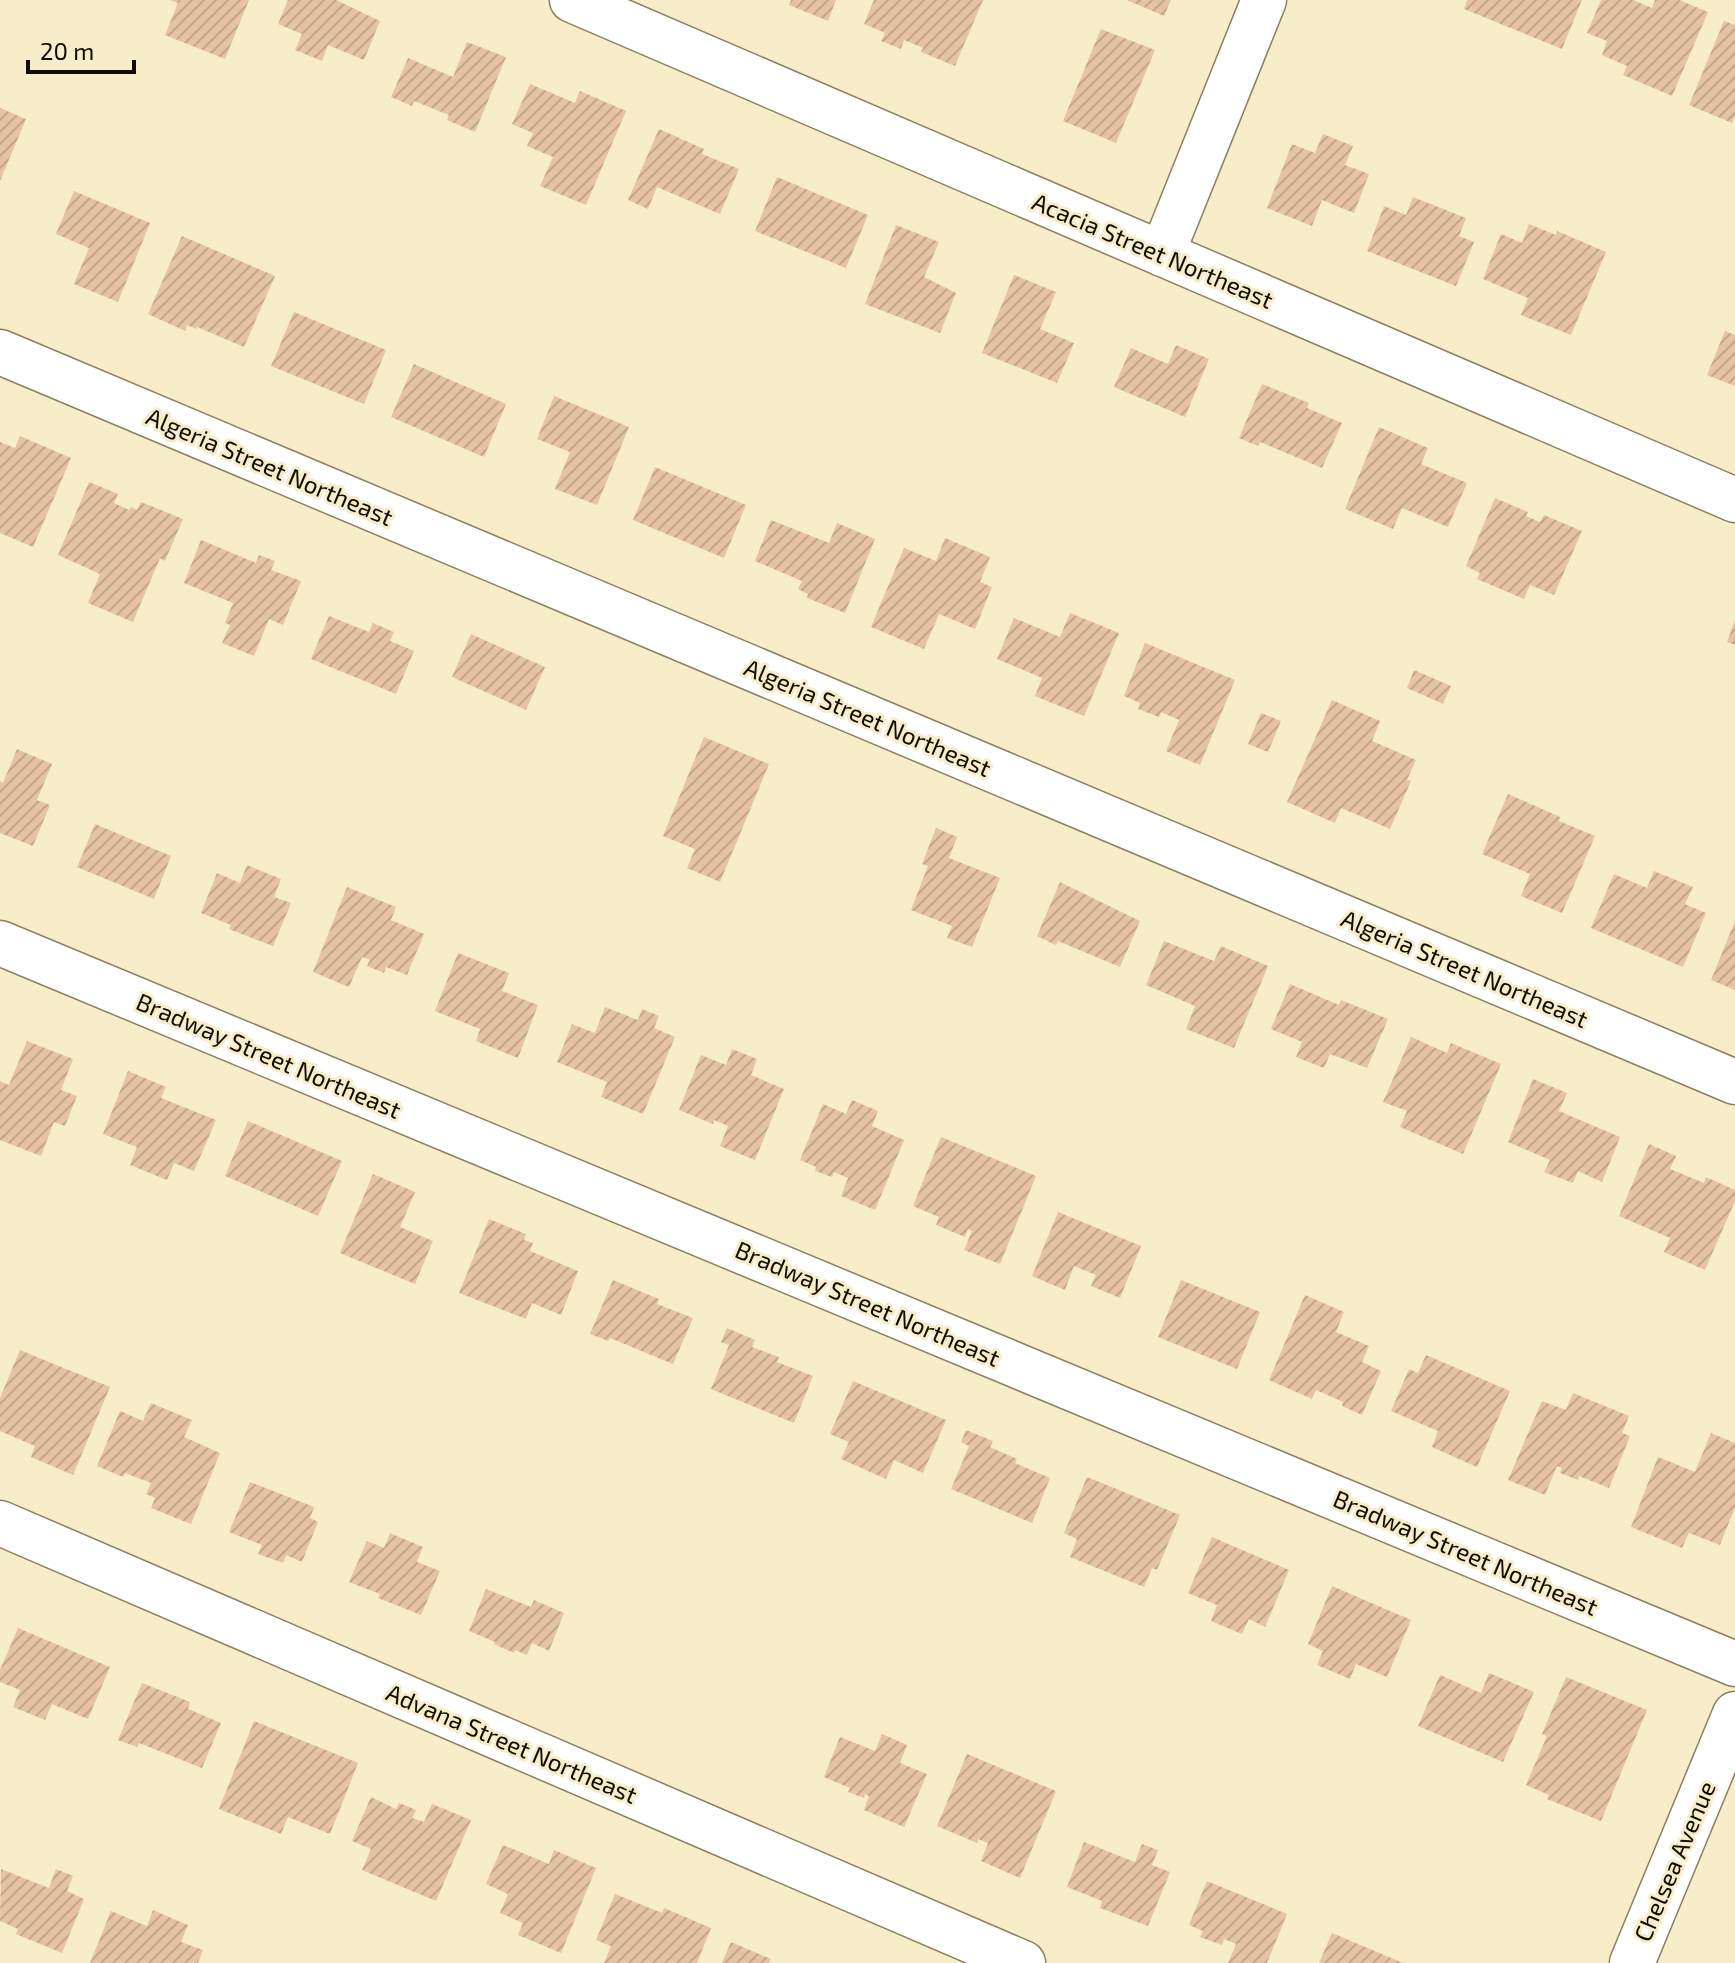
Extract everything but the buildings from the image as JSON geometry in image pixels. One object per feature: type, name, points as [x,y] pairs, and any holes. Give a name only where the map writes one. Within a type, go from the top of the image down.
[{"type":"street","name":"Acacia Street Northeast","points":[[572,0],[1735,500]]},
{"type":"street","points":[[1162,254],[1264,0]]},
{"type":"street","name":"Algeria Street Northeast","points":[[0,352],[1735,1082]]},
{"type":"street","name":"Bradway Street Northeast","points":[[0,943],[1735,1664]]},
{"type":"street","name":"Advana Street Northeast","points":[[0,1523],[1023,1963]]},
{"type":"street","name":"Chelsea Avenue","points":[[1632,1963],[1735,1714]]}]
